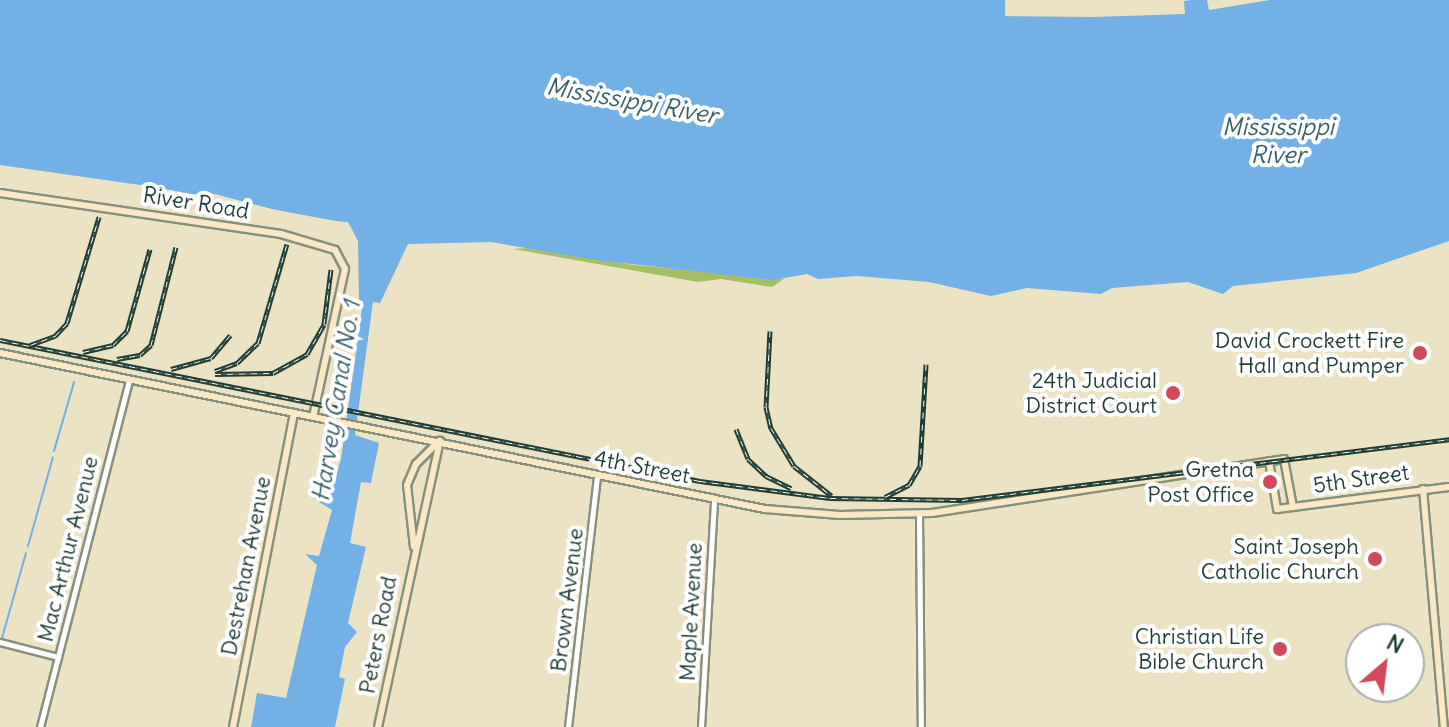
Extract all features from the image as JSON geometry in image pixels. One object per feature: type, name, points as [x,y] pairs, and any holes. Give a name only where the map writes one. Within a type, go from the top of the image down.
[{"type":"main road","name":"River Road","points":[[0,193],[314,242],[335,250],[344,262],[313,417]]},
{"type":"main road","name":"4th Street","points":[[0,353],[440,441],[714,500],[830,515],[919,513],[1284,459],[1293,507]]},
{"type":"main road","name":"Destrehan Avenue","points":[[233,727],[294,413]]},
{"type":"main road","name":"Peters Road","points":[[378,727],[414,550],[424,531],[440,441]]},
{"type":"main road","name":"Peters Road","points":[[414,550],[407,485],[416,464],[440,441]]},
{"type":"main road","name":"5th Street","points":[[1269,461],[1277,509],[1449,487]]},
{"type":"main road","points":[[1423,489],[1444,727]]},
{"type":"street","name":"Mac Arthur Avenue","points":[[40,727],[129,380]]},
{"type":"street","name":"Brown Avenue","points":[[568,727],[597,477]]},
{"type":"street","name":"Maple Avenue","points":[[701,727],[714,500]]},
{"type":"street","points":[[919,513],[921,727]]},
{"type":"street","points":[[0,642],[58,657]]},
{"type":"green space","points":[[528,248],[634,265],[784,279],[772,287],[721,279],[698,282],[513,249]]},
{"type":"water","name":"Mississippi River","points":[[0,0],[1005,0],[1005,16],[1093,17],[1185,14],[1184,1],[1192,0],[1207,0],[1209,10],[1270,0],[1449,0],[1449,241],[1356,273],[1233,286],[1223,294],[1188,282],[1112,288],[1101,294],[1027,288],[991,296],[929,282],[857,276],[818,279],[807,274],[773,280],[596,260],[491,242],[408,244],[380,303],[373,302],[355,435],[379,443],[371,483],[361,482],[350,543],[366,547],[348,623],[357,632],[345,647],[339,677],[345,679],[335,727],[251,727],[257,693],[286,698],[317,565],[305,554],[319,556],[332,510],[313,498],[315,486],[332,488],[341,459],[363,301],[357,300],[353,231],[341,222],[154,187],[0,165]]},
{"type":"pier","points":[[187,194],[215,194],[313,220],[348,222],[358,241],[359,300],[354,299],[353,243],[339,226]]},
{"type":"waterway","points":[[54,451],[74,382]]},
{"type":"waterway","points":[[28,546],[53,457]]},
{"type":"waterway","points":[[2,638],[26,553]]},
{"type":"railway","points":[[30,345],[55,336],[67,323],[99,217]]},
{"type":"railway","points":[[215,371],[237,363],[258,343],[287,244]]},
{"type":"railway","points":[[117,359],[140,355],[151,345],[176,247]]},
{"type":"railway","points":[[83,352],[113,345],[127,331],[150,249]]},
{"type":"railway","points":[[215,374],[273,373],[307,354],[324,324],[331,269]]},
{"type":"railway","points":[[770,331],[766,407],[771,428],[794,466],[832,496]]},
{"type":"railway","points":[[171,369],[211,358],[230,335]]},
{"type":"railway","points":[[0,340],[700,481],[830,498],[962,500],[1449,439]]},
{"type":"railway","points":[[885,497],[909,485],[920,466],[926,364]]},
{"type":"railway","points":[[736,429],[748,459],[766,476],[791,488]]},
{"type":"place","name":"David Crockett Fire Hall and Pumper","points":[[1420,353]]},
{"type":"place","name":"24th Judicial District Court","points":[[1173,393]]},
{"type":"place","name":"Gretna Post Office","points":[[1270,482]]},
{"type":"place","name":"Saint Joseph Catholic Church","points":[[1375,559]]},
{"type":"place","name":"Christian Life Bible Church","points":[[1280,649]]},
{"type":"water label","name":"Harvey Canal No. 1","points":[[336,401]]}]
